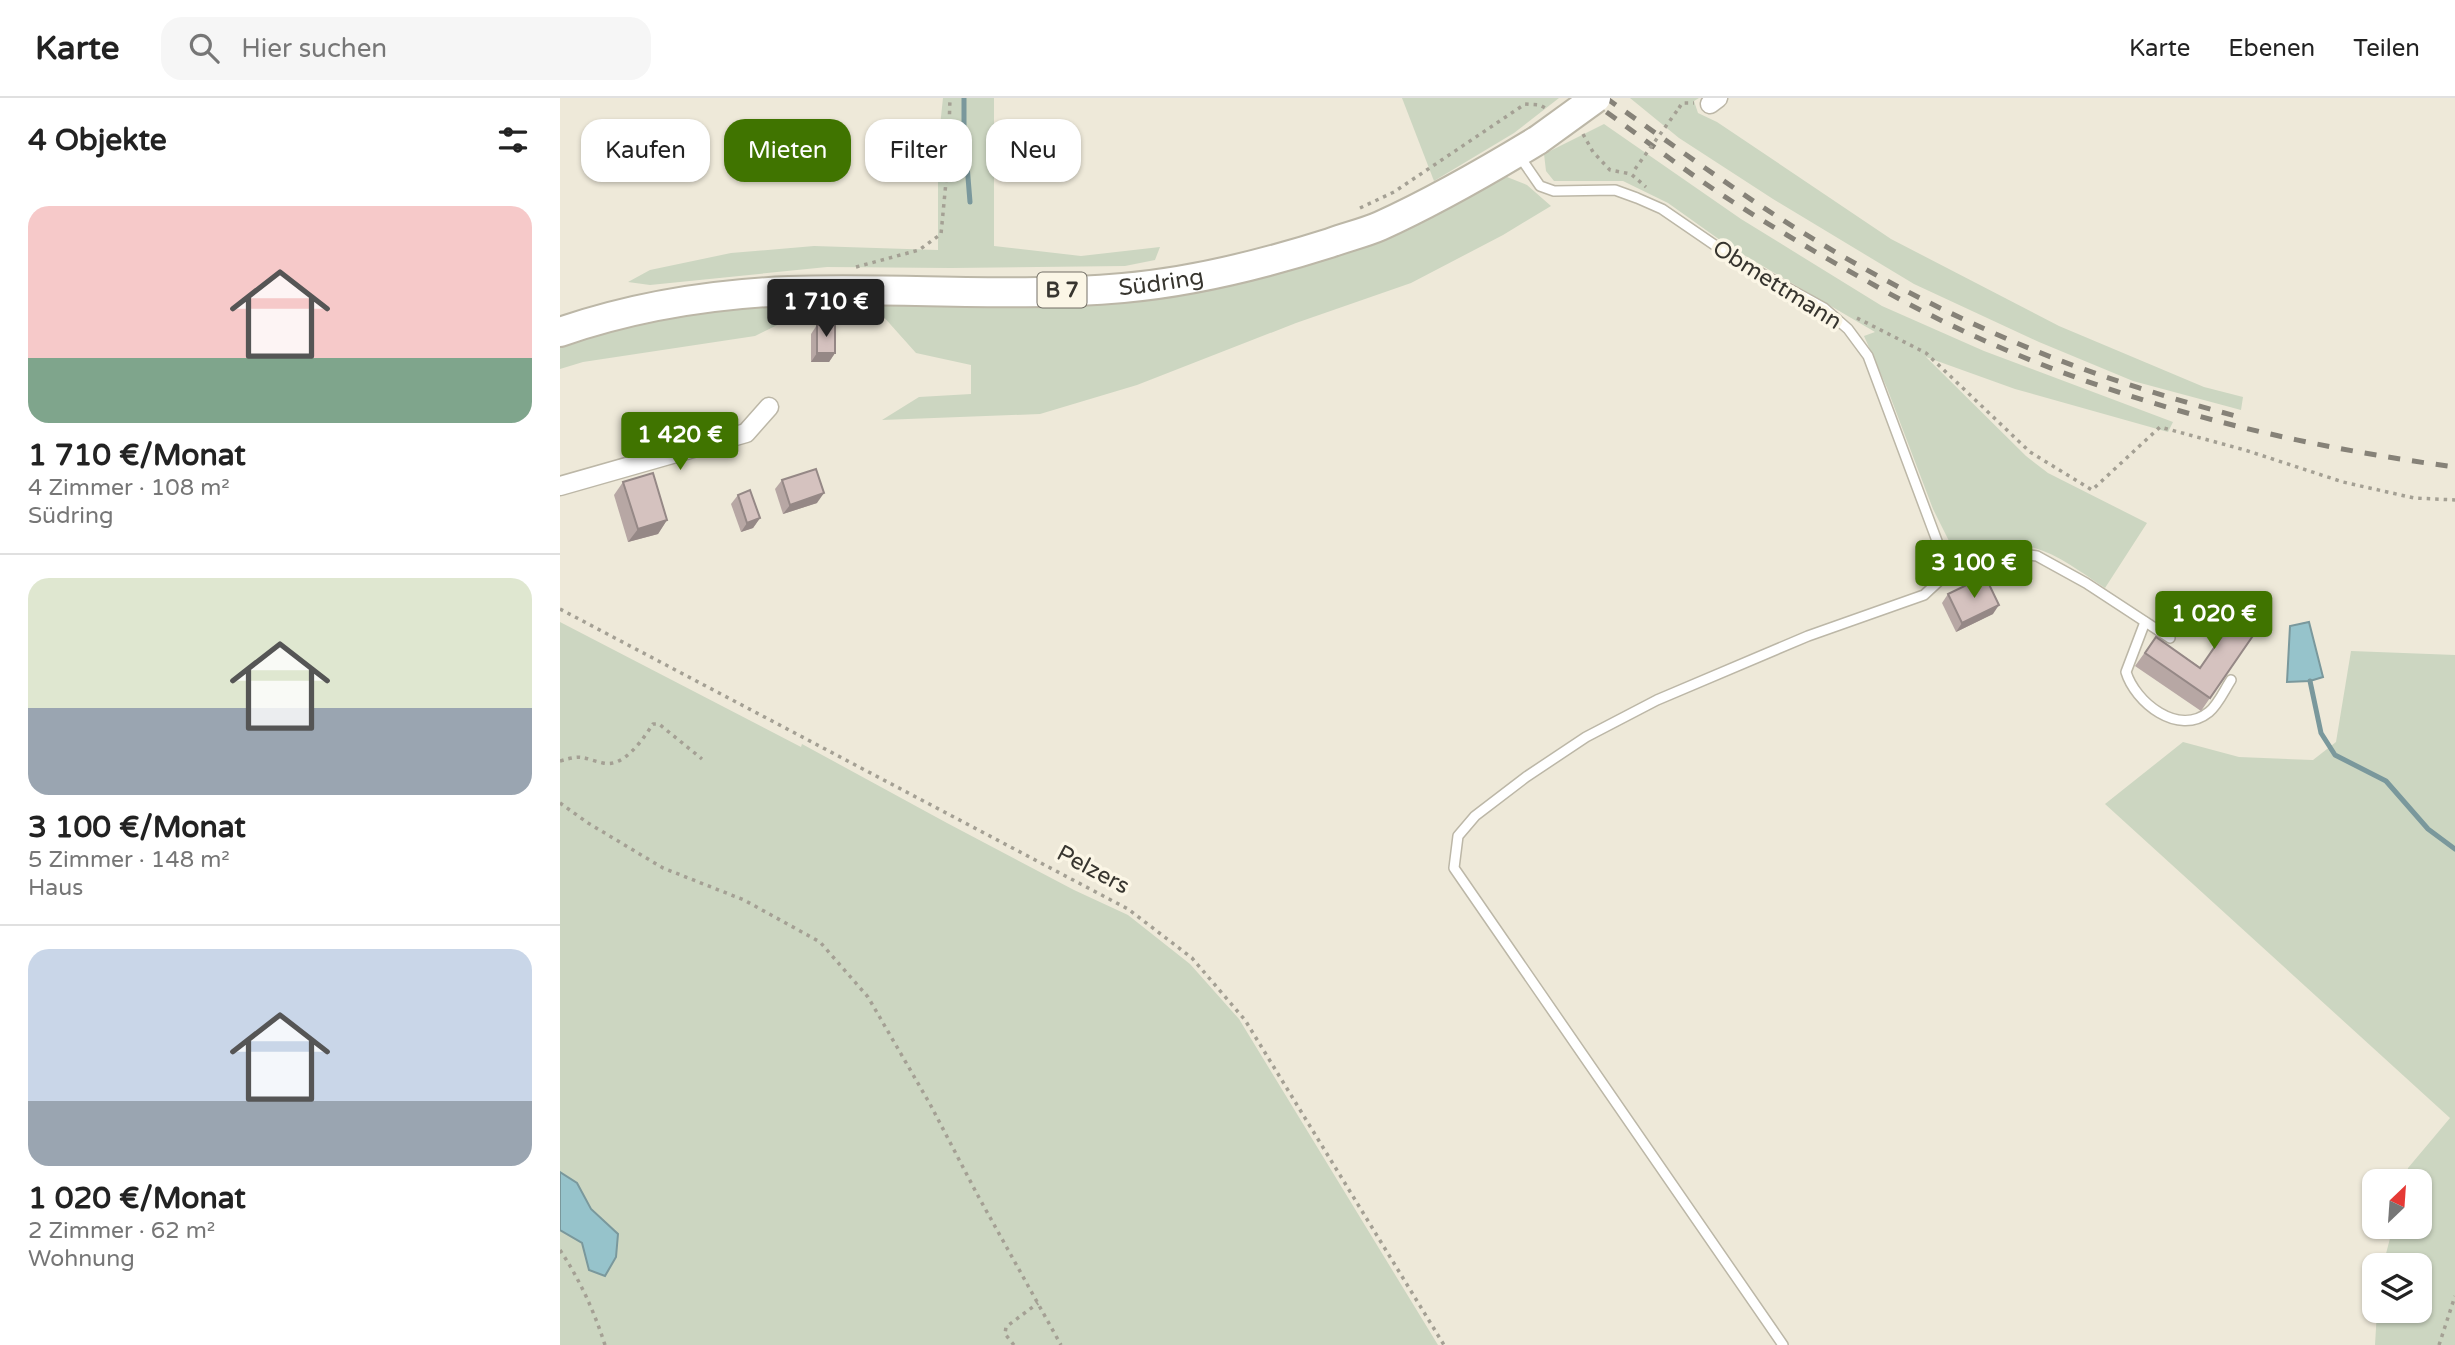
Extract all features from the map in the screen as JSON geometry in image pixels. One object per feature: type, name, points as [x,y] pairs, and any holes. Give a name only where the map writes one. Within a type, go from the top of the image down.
[{"type":"main road","name":"Südring","points":[[560,332],[630,312],[733,296],[788,291],[1016,292],[1110,288],[1207,275],[1296,254],[1378,227],[1466,183],[1528,146],[1596,98]]},
{"type":"street","points":[[560,486],[746,433],[769,407]]},
{"type":"lane","name":"Obmettmann","points":[[1528,146],[1540,186],[1554,191],[1615,190],[1662,209],[1732,257],[1824,308],[1848,330],[1867,356],[1896,426],[1940,549],[1953,568]]},
{"type":"lane","points":[[1783,1345],[1454,868],[1458,836],[1475,816],[1526,777],[1586,737],[1657,700],[1808,636],[1924,595],[1953,568],[1997,551],[2037,556],[2086,583],[2170,638]]},
{"type":"lane","points":[[2145,622],[2126,672],[2134,691],[2155,709],[2178,721],[2189,720],[2209,712],[2231,680]]},
{"type":"path","points":[[847,270],[919,250],[941,234],[948,161],[950,98]]},
{"type":"path","points":[[1349,213],[1394,192],[1525,104],[1540,104],[1552,112]]},
{"type":"path","points":[[1574,127],[1585,136],[1593,152],[1610,170],[1631,174],[1679,108]]},
{"type":"path","points":[[1824,308],[1853,316],[1926,353],[2031,452],[2092,490],[2160,427],[2245,450],[2343,482],[2414,498],[2455,500]]},
{"type":"path","name":"Pelzers","points":[[560,609],[1128,909],[1192,958],[1245,1020],[1444,1345]]},
{"type":"path","points":[[560,761],[578,756],[606,764],[621,760],[636,747],[653,724],[659,724],[702,759]]},
{"type":"path","points":[[560,803],[587,823],[663,868],[744,900],[820,942],[868,997],[930,1104],[976,1195],[1061,1345]]},
{"type":"path","points":[[560,1250],[576,1275],[594,1313],[605,1345]]},
{"type":"path","points":[[2440,1345],[2455,1296]]},
{"type":"path","points":[[1014,1345],[1005,1334],[1006,1327],[1038,1303]]},
{"type":"green space","points":[[943,98],[994,98],[994,119],[986,119],[986,182],[994,182],[994,246],[1081,256],[1160,247],[1155,260],[1125,266],[827,267],[650,285],[628,282],[650,270],[731,253],[814,246],[938,250],[938,182],[972,182],[972,119],[941,119]]},
{"type":"green space","points":[[1402,98],[1559,98],[1514,133],[1434,181]]},
{"type":"green space","points":[[1630,98],[1699,98],[1694,101],[1698,113],[1717,122],[1891,239],[2059,326],[2204,387],[2243,397],[2241,410],[2133,381],[2039,342],[1914,284],[1773,199],[1679,138]]},
{"type":"green space","points":[[1604,124],[1741,219],[1882,306],[1984,351],[2173,422],[2168,432],[2015,389],[1926,357],[2026,456],[2048,473],[2147,523],[2105,588],[2042,550],[2004,545],[1964,552],[1950,543],[1933,509],[1864,336],[1875,332],[1727,245],[1668,203],[1623,181],[1554,181],[1546,171],[1544,154]]},
{"type":"green space","points":[[1507,177],[1527,185],[1551,206],[1503,235],[1411,283],[1296,323],[1137,385],[1040,414],[882,420],[919,397],[971,394],[971,365],[916,353],[882,315],[804,312],[755,336],[583,362],[560,369],[560,344],[650,319],[770,302],[1120,298]]},
{"type":"green space","points":[[560,622],[801,747],[802,744],[1074,890],[1128,915],[1190,964],[1239,1019],[1438,1345],[560,1345]]},
{"type":"green space","points":[[2351,651],[2455,655],[2455,1345],[2375,1345],[2376,1323],[2432,1323],[2432,1253],[2386,1253],[2390,1239],[2432,1239],[2432,1169],[2408,1169],[2450,1118],[2105,804],[2183,742],[2239,757],[2313,760],[2336,742]]},
{"type":"water","points":[[2309,622],[2323,677],[2310,681],[2287,682],[2290,626]]},
{"type":"water","points":[[560,1172],[577,1183],[591,1209],[618,1234],[616,1257],[605,1276],[589,1270],[582,1243],[560,1230]]},
{"type":"building","points":[[817,325],[835,325],[835,353],[817,353]]},
{"type":"building","points":[[816,469],[824,493],[790,505],[782,480]]},
{"type":"building","points":[[653,473],[667,520],[638,529],[623,482]]},
{"type":"building","points":[[750,490],[760,518],[747,523],[738,495]]},
{"type":"building","points":[[1985,576],[1999,605],[1962,623],[1948,594]]},
{"type":"building","points":[[2250,596],[2270,611],[2210,698],[2145,653],[2156,637],[2200,668]]},
{"type":"waterway","points":[[964,98],[970,202]]},
{"type":"waterway","points":[[2310,681],[2321,733],[2335,755],[2386,781],[2428,829],[2455,849]]},
{"type":"railway","points":[[1587,98],[1714,190],[1785,234],[1942,321],[2011,352],[2083,380],[2229,424],[2379,456],[2455,467]]},
{"type":"railway","points":[[1606,98],[1772,213],[1917,297],[1993,333],[2083,369],[2243,418]]}]
